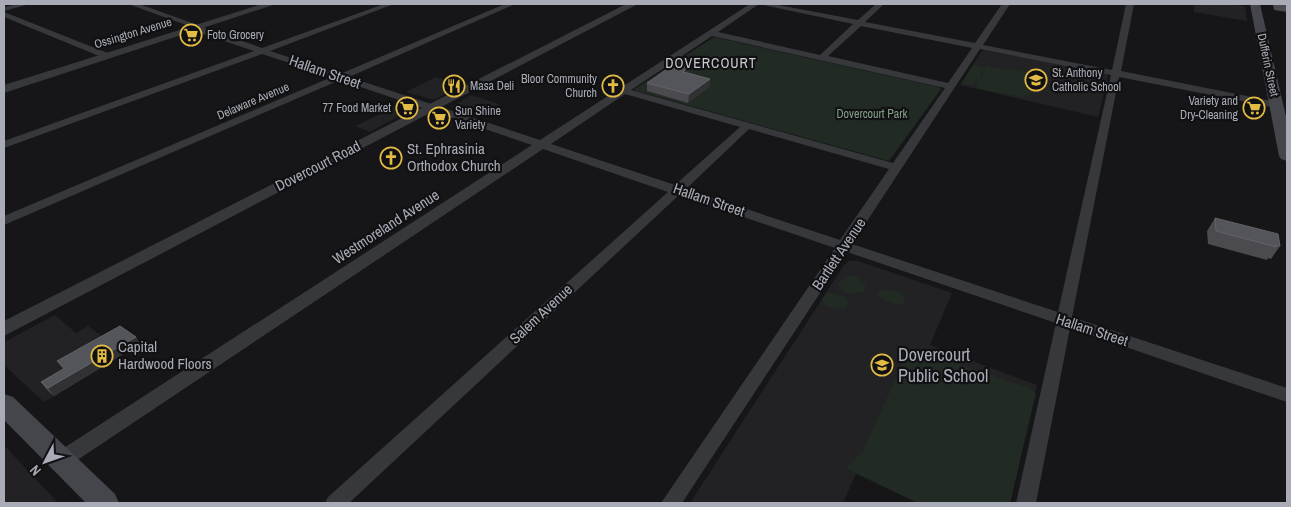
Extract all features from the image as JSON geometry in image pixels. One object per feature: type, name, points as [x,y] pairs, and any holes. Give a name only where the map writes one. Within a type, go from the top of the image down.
[{"type":"main road","name":"Dufferin Street","points":[[1255,4],[1287,156]]},
{"type":"main road","points":[[4,404],[60,461],[105,503]]},
{"type":"street","points":[[4,9],[20,4]]},
{"type":"street","name":"Hallam Street","points":[[132,4],[192,24],[196,28],[262,51],[1287,395]]},
{"type":"street","name":"Ossington Avenue","points":[[4,88],[271,4]]},
{"type":"street","points":[[4,145],[390,4]]},
{"type":"street","name":"Delaware Avenue","points":[[4,221],[511,4]]},
{"type":"street","name":"Dovercourt Road","points":[[4,330],[633,4]]},
{"type":"street","name":"Westmoreland Avenue","points":[[60,461],[755,4]]},
{"type":"street","points":[[763,4],[1277,105]]},
{"type":"street","points":[[821,58],[880,4]]},
{"type":"street","name":"Bartlett Avenue","points":[[671,503],[1006,4]]},
{"type":"street","points":[[1026,503],[1130,4]]},
{"type":"street","points":[[4,14],[107,56]]},
{"type":"street","points":[[710,33],[950,86]]},
{"type":"street","points":[[623,91],[896,167]]},
{"type":"street","name":"Salem Avenue","points":[[335,503],[747,126]]},
{"type":"shaded area","points":[[1194,4],[1245,6],[1247,21],[1194,12]]},
{"type":"shaded area","name":"St. Anthony Catholic School","points":[[985,50],[1107,74],[1098,117],[960,85],[982,51]]},
{"type":"shaded area","points":[[436,77],[462,85],[434,100],[406,92]]},
{"type":"shaded area","points":[[471,95],[499,105],[479,116],[451,107]]},
{"type":"shaded area","points":[[401,104],[414,108],[370,132],[355,126]]},
{"type":"shaded area","name":"Dovercourt Public School","points":[[849,261],[858,261],[952,293],[930,345],[1037,385],[1010,503],[918,503],[856,474],[843,503],[690,503],[844,265]]},
{"type":"shaded area","points":[[55,315],[76,333],[88,326],[102,336],[117,328],[140,344],[44,402],[4,365],[4,342]]},
{"type":"shaded area","points":[[4,445],[58,503],[4,503]]},
{"type":"green space","name":"Dovercourt Park","points":[[714,37],[939,87],[941,89],[889,161],[633,90]]},
{"type":"green space","points":[[973,65],[985,69],[986,66],[1032,73],[1039,77],[1044,90],[1034,89],[1030,95],[1022,97],[976,88],[977,80],[983,77],[982,71],[980,72],[982,77],[975,80],[975,85],[961,84]]},
{"type":"green space","points":[[853,275],[866,284],[864,292],[847,294],[839,287],[839,283],[848,276]]},
{"type":"green space","points":[[883,289],[900,292],[904,296],[904,303],[896,305],[878,296],[878,292]]},
{"type":"green space","points":[[827,292],[846,298],[848,303],[846,308],[835,309],[824,305],[822,300]]},
{"type":"green space","points":[[911,351],[927,353],[1026,387],[1036,393],[1010,503],[918,503],[846,468],[863,451],[906,356]]},
{"type":"building","points":[[677,62],[690,65],[683,72],[710,79],[689,94],[647,83]]},
{"type":"building","points":[[1215,218],[1278,234],[1280,246],[1275,245],[1276,247],[1216,231]]},
{"type":"building","points":[[120,326],[136,337],[48,388],[41,382],[65,368],[57,361]]},
{"type":"place","name":"Foto Grocery","points":[[191,35]]},
{"type":"place","name":"St. Anthony Catholic School","points":[[1036,80]]},
{"type":"place","name":"Masa Deli","points":[[454,86]]},
{"type":"place","name":"Bloor Community Church","points":[[613,86]]},
{"type":"place","name":"77 Food Market","points":[[407,108]]},
{"type":"place","name":"Variety and Dry-Cleaning","points":[[1254,108]]},
{"type":"place","name":"Sun Shine Variety","points":[[439,118]]},
{"type":"place","name":"St. Ephrasinia Orthodox Church","points":[[391,158]]},
{"type":"place","name":"Capital Hardwood Floors","points":[[102,356]]},
{"type":"place","name":"Dovercourt Public School","points":[[882,365]]},
{"type":"district","name":"DOVERCOURT","points":[[711,63]]}]
